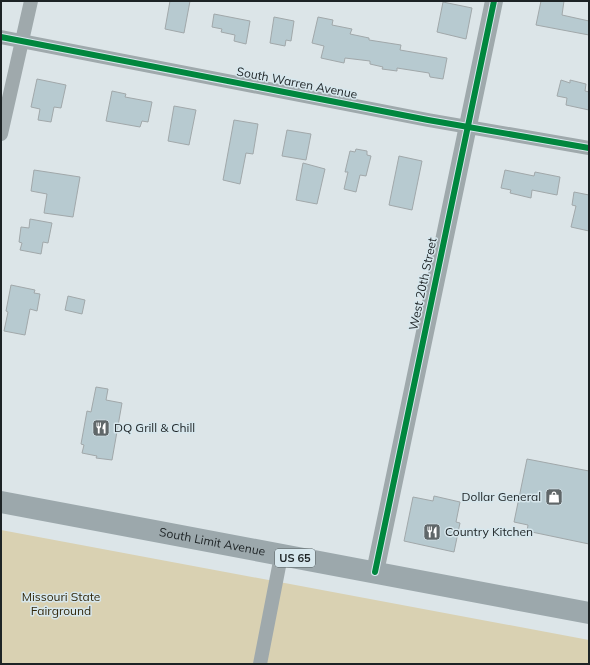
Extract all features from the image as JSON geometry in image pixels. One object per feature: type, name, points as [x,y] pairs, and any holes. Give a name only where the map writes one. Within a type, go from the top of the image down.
[{"type":"highway","name":"South Limit Avenue","points":[[1,502],[589,613]]},
{"type":"street","points":[[1,134],[31,1]]},
{"type":"street","name":"West 20th Street","points":[[375,572],[494,1]]},
{"type":"street","name":"South Warren Avenue","points":[[1,37],[467,127],[589,148]]},
{"type":"street","points":[[260,664],[281,556]]},
{"type":"green space","name":"Missouri State Fairground","points":[[1,530],[589,640],[589,664],[1,664]]},
{"type":"building","points":[[170,1],[190,1],[184,33],[165,29]]},
{"type":"building","points":[[541,1],[564,1],[562,15],[589,21],[589,35],[536,25]]},
{"type":"building","points":[[443,2],[472,8],[466,39],[437,32]]},
{"type":"building","points":[[214,14],[250,21],[246,44],[234,41],[235,35],[221,32],[222,29],[212,27]]},
{"type":"building","points":[[274,17],[294,21],[291,41],[286,40],[285,46],[270,43]]},
{"type":"building","points":[[318,17],[333,20],[332,25],[352,29],[350,34],[369,38],[369,40],[401,45],[400,50],[447,58],[443,79],[430,77],[429,73],[397,68],[397,71],[382,69],[383,67],[370,64],[370,61],[345,58],[344,63],[321,58],[324,46],[312,43]]},
{"type":"building","points":[[37,79],[66,85],[61,108],[54,107],[51,122],[38,120],[40,109],[31,107]]},
{"type":"building","points":[[561,80],[570,83],[570,80],[586,84],[585,91],[589,92],[589,110],[566,105],[567,98],[557,96]]},
{"type":"building","points":[[112,91],[126,94],[125,97],[152,102],[148,122],[142,121],[140,127],[106,121]]},
{"type":"building","points":[[174,106],[196,110],[189,145],[168,141]]},
{"type":"building","points":[[234,120],[258,124],[253,154],[246,153],[240,184],[223,180]]},
{"type":"building","points":[[287,130],[311,134],[306,160],[282,156]]},
{"type":"building","points":[[356,149],[367,151],[367,155],[371,156],[366,176],[360,175],[356,192],[344,189],[348,172],[345,172],[350,151],[355,152]]},
{"type":"building","points":[[399,156],[422,161],[412,210],[389,205]]},
{"type":"building","points":[[303,163],[325,169],[317,204],[296,200]]},
{"type":"building","points":[[34,170],[80,177],[73,217],[44,213],[47,194],[31,191]]},
{"type":"building","points":[[505,170],[534,176],[535,172],[560,177],[557,195],[532,190],[531,198],[510,193],[511,190],[501,188]]},
{"type":"building","points":[[574,192],[589,195],[589,231],[571,227],[576,206],[572,205]]},
{"type":"building","points":[[30,219],[52,223],[48,243],[43,242],[41,254],[20,250],[22,243],[19,242],[21,227],[29,228]]},
{"type":"building","points":[[11,285],[35,290],[34,293],[40,294],[37,311],[30,309],[25,335],[4,331]]},
{"type":"building","points":[[68,296],[85,300],[82,314],[65,310]]},
{"type":"building","name":"DQ Grill & Chill","points":[[96,387],[108,389],[106,400],[122,403],[112,460],[96,458],[97,456],[82,453],[84,445],[81,444],[87,411],[91,412]]},
{"type":"building","name":"Dollar General","points":[[527,459],[589,471],[589,544],[527,531],[528,525],[514,522]]},
{"type":"building","name":"Country Kitchen","points":[[434,496],[460,502],[456,522],[460,523],[454,552],[404,541],[413,497],[433,501]]},
{"type":"cycle path","points":[[375,572],[494,1]]},
{"type":"cycle path","points":[[1,37],[428,120],[589,148]]},
{"type":"place","name":"DQ Grill & Chill","points":[[101,428]]},
{"type":"place","name":"Dollar General","points":[[554,497]]},
{"type":"place","name":"Country Kitchen","points":[[432,532]]}]
